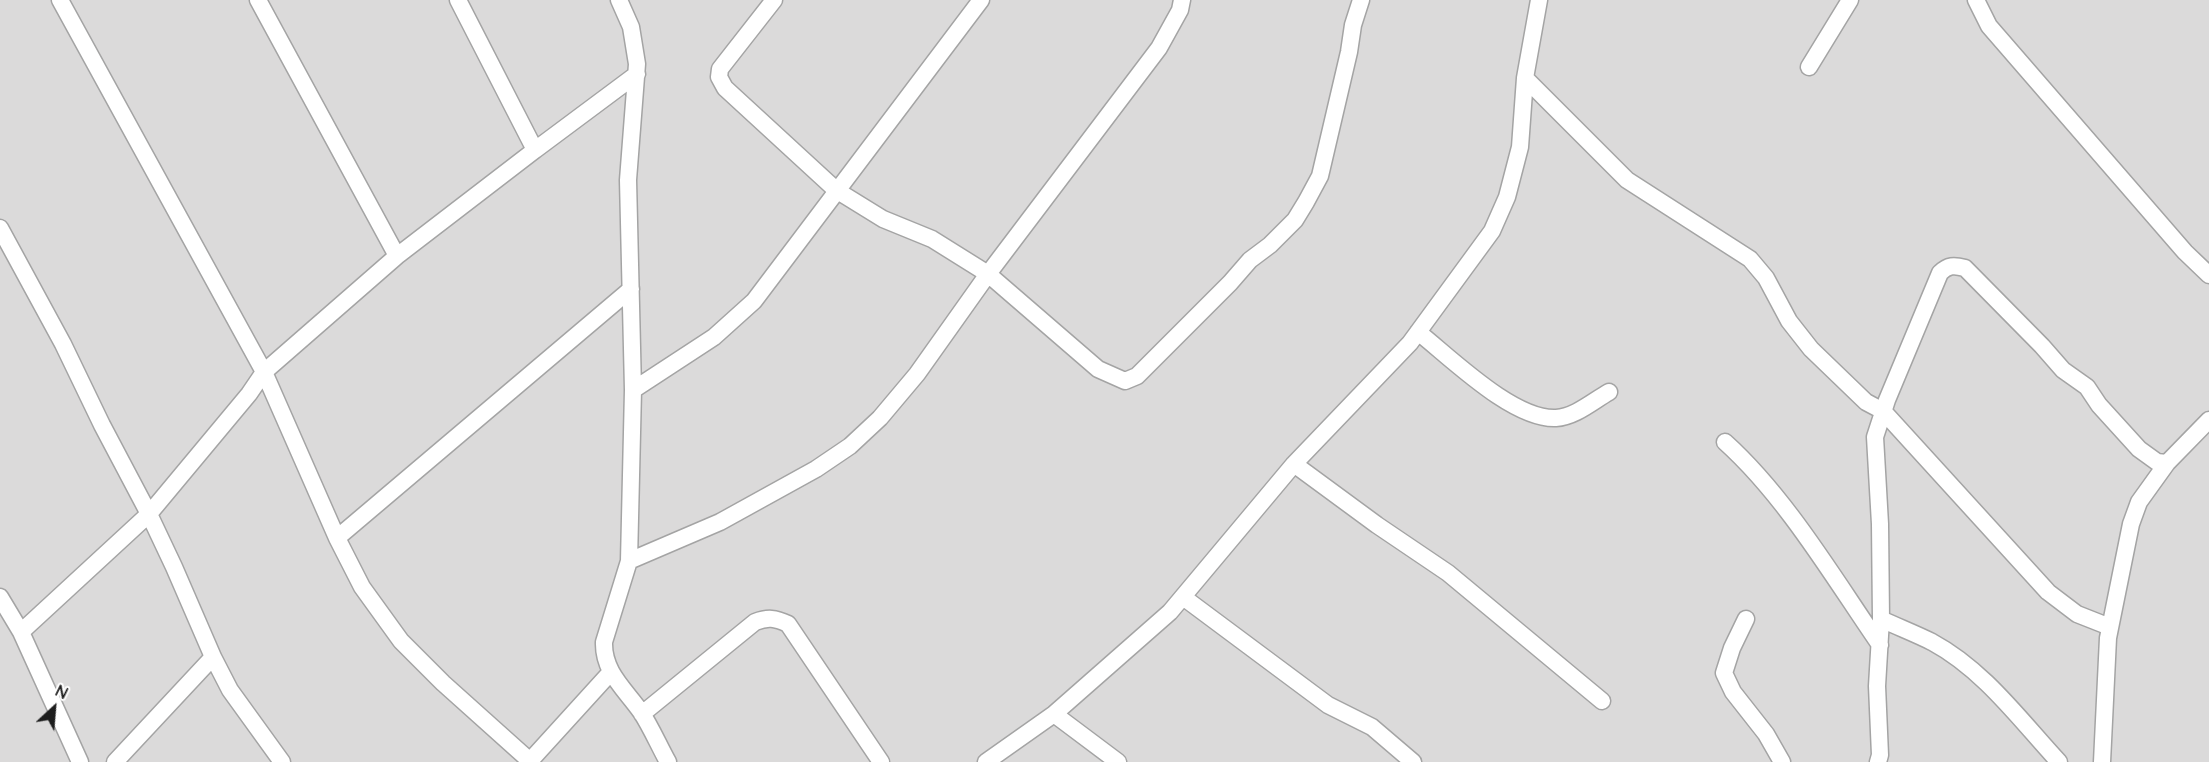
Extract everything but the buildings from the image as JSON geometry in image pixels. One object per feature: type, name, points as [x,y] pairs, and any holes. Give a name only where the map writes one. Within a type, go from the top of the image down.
[{"type":"street","points":[[60,0],[264,372],[337,538],[362,586],[401,641],[529,762],[610,673]]},
{"type":"street","points":[[258,0],[398,256]]},
{"type":"street","points":[[458,0],[535,150]]},
{"type":"street","points":[[620,0],[631,27],[637,74],[628,180],[633,390],[629,561],[604,642],[604,655],[610,673],[642,714],[668,762]]},
{"type":"street","points":[[774,0],[724,61],[719,77],[725,88],[836,190],[883,219],[932,239],[988,274],[1098,369],[1125,381],[1137,376],[1250,260],[1270,245],[1294,220],[1306,202],[1320,176],[1349,52],[1353,25],[1361,0]]},
{"type":"street","points":[[633,390],[714,337],[754,301],[981,0]]},
{"type":"street","points":[[629,561],[720,522],[816,469],[850,446],[880,418],[916,374],[988,274],[1160,48],[1180,10],[1182,0]]},
{"type":"street","points":[[986,762],[1054,714],[1170,612],[1294,464],[1410,343],[1492,231],[1507,197],[1520,147],[1525,78],[1539,0]]},
{"type":"street","points":[[1809,68],[1850,0]]},
{"type":"street","points":[[1976,0],[1989,26],[2185,252],[2209,274]]},
{"type":"street","points":[[21,632],[148,514],[249,394],[264,372],[398,256],[637,74]]},
{"type":"street","points":[[1525,78],[1627,180],[1750,259],[1766,278],[1790,321],[1811,349],[1866,402],[1883,411],[2048,592],[2077,614],[2110,627]]},
{"type":"street","points":[[0,228],[63,344],[148,514],[230,690],[282,762]]},
{"type":"street","points":[[1882,760],[1877,687],[1881,619],[1880,524],[1875,437],[1883,411],[1940,273],[1946,267],[1956,265],[1965,268],[1980,281],[2063,370],[2087,387],[2099,405],[2139,449],[2152,459],[2167,463]]},
{"type":"street","points":[[337,538],[631,289]]},
{"type":"street","points":[[1418,332],[1500,398],[1534,415],[1556,418],[1574,413],[1609,392]]},
{"type":"street","points":[[2103,762],[2103,711],[2110,627],[2135,511],[2143,495],[2167,463],[2209,420]]},
{"type":"street","points":[[1725,442],[1752,466],[1776,496],[1880,645]]},
{"type":"street","points":[[1294,464],[1377,525],[1448,573],[1602,700]]},
{"type":"street","points":[[0,597],[21,632],[80,762]]},
{"type":"street","points":[[1183,597],[1328,705],[1371,727],[1413,762]]},
{"type":"street","points":[[642,714],[755,622],[764,618],[775,618],[788,624],[881,762]]},
{"type":"street","points":[[1746,619],[1732,648],[1724,673],[1733,692],[1766,734],[1782,762]]},
{"type":"street","points":[[1881,619],[1933,643],[1968,667],[2018,714],[2059,762]]},
{"type":"street","points":[[115,762],[213,657]]},
{"type":"street","points":[[1054,714],[1118,762]]},
{"type":"shaded area","points":[[0,0],[2209,0],[2209,762],[0,762]]}]
